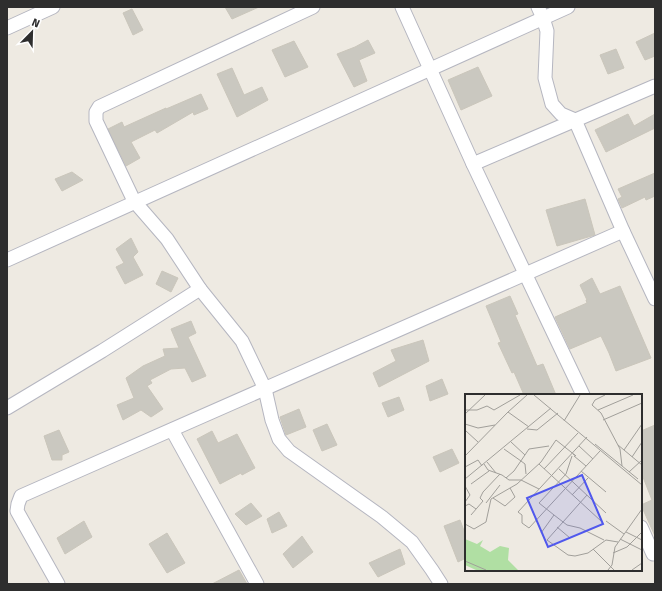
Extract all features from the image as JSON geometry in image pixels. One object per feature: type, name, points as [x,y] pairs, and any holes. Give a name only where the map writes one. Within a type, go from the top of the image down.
[{"type":"street","points":[[7,28],[53,7]]},
{"type":"street","points":[[313,7],[99,107],[96,112],[96,121],[134,202],[167,239],[200,289],[242,341],[266,389],[272,420],[279,439],[288,451],[382,516],[412,542],[440,584]]},
{"type":"street","points":[[402,7],[473,164],[583,394]]},
{"type":"street","points":[[7,260],[430,69],[540,12],[568,7]]},
{"type":"street","points":[[540,12],[547,31],[545,78],[552,104],[561,114],[575,120],[623,231],[655,299]]},
{"type":"street","points":[[473,164],[655,86]]},
{"type":"street","points":[[58,584],[17,512],[21,496],[623,231]]},
{"type":"street","points":[[7,408],[102,351],[200,289]]},
{"type":"street","points":[[172,430],[257,584]]},
{"type":"street","points":[[642,529],[653,554]]},
{"type":"building","points":[[225,7],[259,7],[232,19]]},
{"type":"building","points":[[132,9],[143,30],[133,35],[123,13]]},
{"type":"building","points":[[655,33],[655,56],[645,60],[636,42]]},
{"type":"building","points":[[368,40],[375,53],[359,60],[367,81],[354,87],[337,54]]},
{"type":"building","points":[[294,41],[308,67],[285,77],[272,50]]},
{"type":"building","points":[[616,49],[624,68],[608,74],[600,55]]},
{"type":"building","points":[[478,67],[492,96],[461,110],[448,80]]},
{"type":"building","points":[[232,68],[244,95],[262,87],[268,100],[237,117],[217,74]]},
{"type":"building","points":[[201,94],[208,109],[194,115],[193,112],[157,133],[155,130],[131,142],[140,158],[126,166],[108,129],[122,122],[124,127]]},
{"type":"building","points":[[628,114],[634,126],[655,114],[655,128],[606,152],[595,130]]},
{"type":"building","points":[[72,172],[83,180],[62,191],[55,179]]},
{"type":"building","points":[[655,173],[655,196],[646,200],[645,197],[622,208],[618,199],[622,197],[618,189]]},
{"type":"building","points":[[585,199],[595,235],[557,246],[546,210]]},
{"type":"building","points":[[131,238],[138,252],[133,257],[143,275],[125,284],[116,267],[124,263],[116,249]]},
{"type":"building","points":[[162,271],[178,278],[171,292],[156,284]]},
{"type":"building","points":[[592,278],[600,294],[620,286],[651,358],[616,371],[601,336],[570,349],[555,317],[587,303],[580,285]]},
{"type":"building","points":[[510,296],[518,314],[515,315],[537,366],[543,364],[556,394],[524,394],[514,372],[512,373],[498,343],[501,342],[486,306]]},
{"type":"building","points":[[191,321],[196,333],[188,337],[206,376],[192,382],[185,368],[171,369],[150,380],[152,383],[147,386],[163,409],[151,417],[141,410],[123,420],[117,405],[134,398],[126,378],[143,366],[165,356],[163,349],[179,348],[171,329]]},
{"type":"building","points":[[423,340],[429,361],[379,387],[373,373],[396,361],[391,350]]},
{"type":"building","points":[[442,379],[448,394],[430,401],[426,386]]},
{"type":"building","points":[[399,397],[404,410],[388,417],[382,403]]},
{"type":"building","points":[[299,409],[306,427],[286,435],[280,417]]},
{"type":"building","points":[[327,424],[337,445],[322,451],[313,430]]},
{"type":"building","points":[[655,425],[655,536],[642,507],[642,505],[652,500],[642,475],[642,431]]},
{"type":"building","points":[[59,430],[69,452],[62,455],[62,460],[52,460],[44,436]]},
{"type":"building","points":[[212,431],[218,443],[237,434],[255,468],[242,475],[241,473],[220,484],[197,439]]},
{"type":"building","points":[[452,449],[459,463],[440,472],[433,457]]},
{"type":"building","points":[[251,503],[262,516],[246,525],[235,514]]},
{"type":"building","points":[[279,512],[287,526],[272,533],[267,519]]},
{"type":"building","points":[[460,520],[465,533],[465,558],[458,562],[444,526]]},
{"type":"building","points":[[84,521],[92,537],[65,554],[57,538]]},
{"type":"building","points":[[167,533],[185,563],[167,573],[149,544]]},
{"type":"building","points":[[302,536],[313,552],[293,568],[283,554]]},
{"type":"building","points":[[400,549],[405,564],[378,577],[369,563]]},
{"type":"building","points":[[239,570],[247,584],[212,584]]}]
